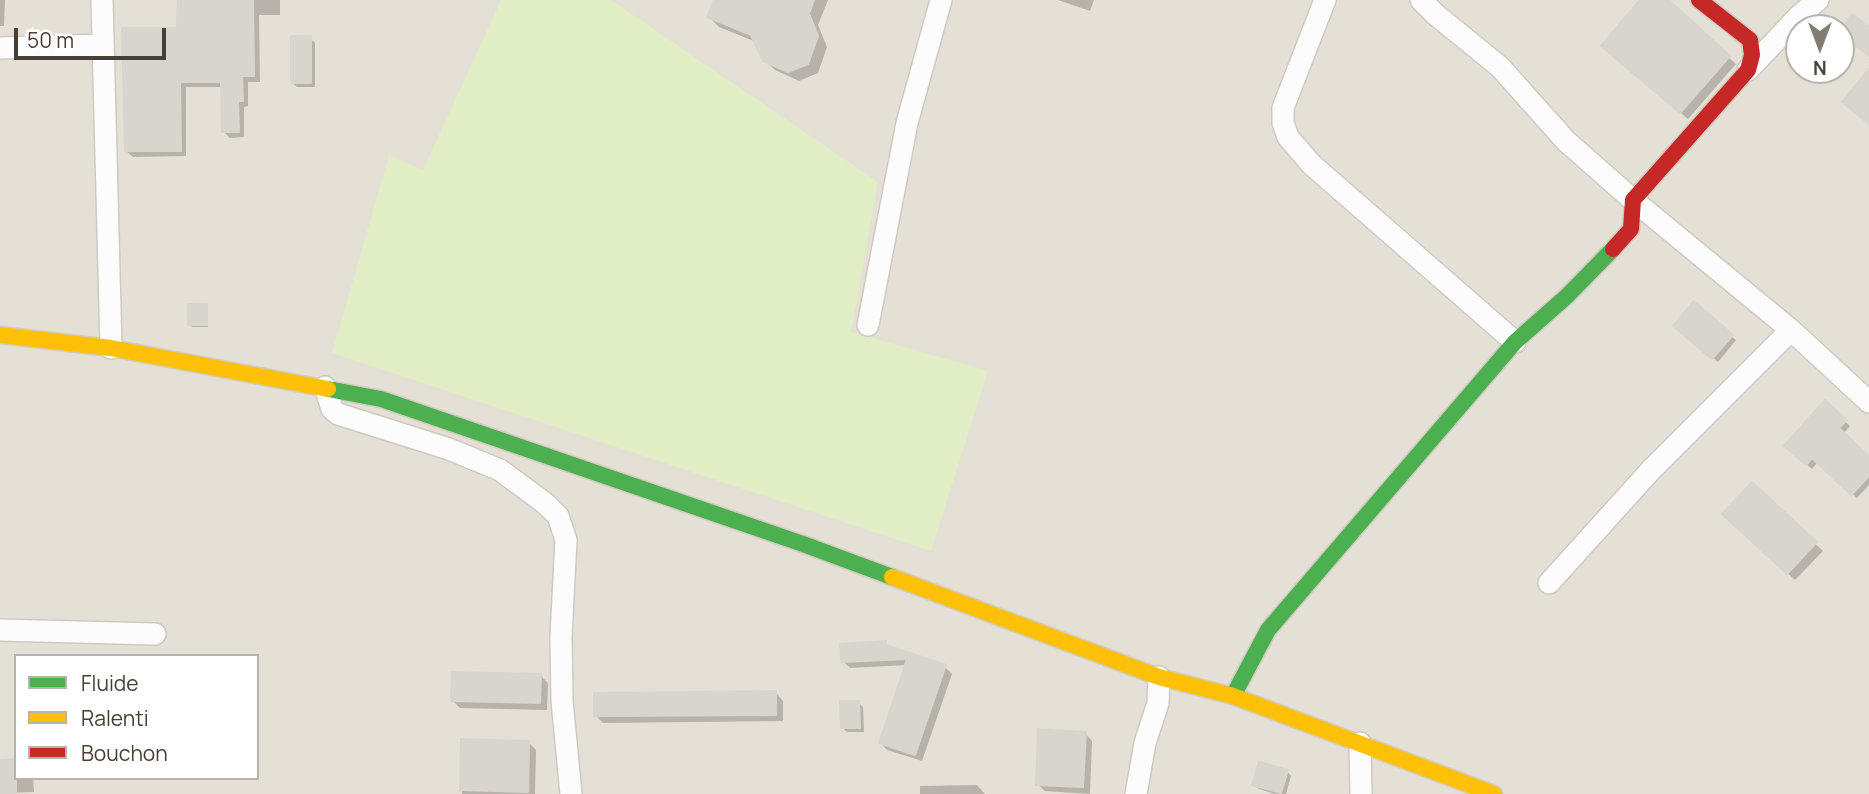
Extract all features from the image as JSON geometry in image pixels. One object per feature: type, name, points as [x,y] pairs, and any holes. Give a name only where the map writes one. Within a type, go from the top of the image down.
[{"type":"street","points":[[102,0],[111,348]]},
{"type":"street","points":[[868,325],[907,123],[941,0]]},
{"type":"street","points":[[1325,0],[1283,108],[1283,123],[1288,137],[1311,164],[1515,342]]},
{"type":"street","points":[[1421,0],[1500,67],[1566,141],[1791,331],[1869,402]]},
{"type":"street","points":[[1699,0],[1750,40],[1752,55],[1748,70]]},
{"type":"street","points":[[1233,696],[1268,630],[1515,342],[1567,296],[1625,237],[1633,220],[1633,200],[1748,70],[1800,15],[1818,0]]},
{"type":"street","points":[[0,48],[102,45]]},
{"type":"street","points":[[1549,583],[1651,470],[1791,331]]},
{"type":"street","points":[[0,335],[111,348],[381,399],[791,540],[1159,677],[1233,696],[1494,794]]},
{"type":"street","points":[[325,387],[332,409],[338,415],[449,449],[500,470],[546,503],[558,516],[566,540],[561,637],[562,701],[571,794]]},
{"type":"street","points":[[0,630],[155,634]]},
{"type":"street","points":[[1136,794],[1145,743],[1158,703],[1159,677]]},
{"type":"street","points":[[1360,743],[1361,794]]},
{"type":"shaded area","points":[[0,0],[1869,0],[1869,794],[0,794]]},
{"type":"green space","points":[[501,0],[611,0],[878,182],[851,332],[988,371],[931,551],[332,353],[389,155],[423,170]]},
{"type":"building","points":[[178,0],[253,0],[254,76],[242,76],[243,101],[238,101],[239,132],[222,132],[221,82],[180,82],[181,151],[125,151],[122,28],[177,28]]},
{"type":"building","points":[[714,0],[814,0],[809,14],[818,36],[808,64],[788,72],[763,61],[751,35],[707,17]]},
{"type":"building","points":[[1640,0],[1669,0],[1730,56],[1680,113],[1601,46]]},
{"type":"building","points":[[1855,16],[1869,27],[1869,56],[1855,45]]},
{"type":"building","points":[[291,36],[311,36],[311,83],[291,83]]},
{"type":"building","points":[[1869,69],[1869,124],[1842,102]]},
{"type":"building","points":[[1694,301],[1733,335],[1712,359],[1673,326]]},
{"type":"building","points":[[188,304],[207,304],[207,325],[188,325]]},
{"type":"building","points":[[1825,400],[1847,420],[1839,428],[1869,456],[1869,476],[1851,495],[1812,458],[1806,465],[1784,446]]},
{"type":"building","points":[[1752,482],[1817,542],[1787,574],[1722,514]]},
{"type":"building","points":[[886,641],[886,645],[946,665],[915,755],[879,743],[907,659],[841,662],[840,644]]},
{"type":"building","points":[[452,672],[541,674],[540,703],[451,701]]},
{"type":"building","points":[[776,691],[776,715],[594,716],[594,693]]},
{"type":"building","points":[[840,701],[859,701],[860,728],[841,728]]},
{"type":"building","points":[[1038,729],[1086,732],[1083,787],[1036,785]]},
{"type":"building","points":[[461,739],[529,741],[528,792],[460,790]]},
{"type":"building","points":[[14,759],[16,794],[1,794],[0,760]]},
{"type":"building","points":[[1259,762],[1288,770],[1281,793],[1252,785]]},
{"type":"traffic: fast","points":[[1233,696],[1268,630],[1515,342],[1567,296],[1613,249]]},
{"type":"traffic: fast","points":[[328,389],[381,399],[892,577]]},
{"type":"traffic: slow","points":[[0,335],[111,348],[328,389]]},
{"type":"traffic: slow","points":[[892,577],[1159,677],[1233,696],[1494,794]]},
{"type":"traffic: jam","points":[[1613,249],[1631,229],[1633,200],[1748,70],[1752,55],[1750,40],[1699,0]]}]
